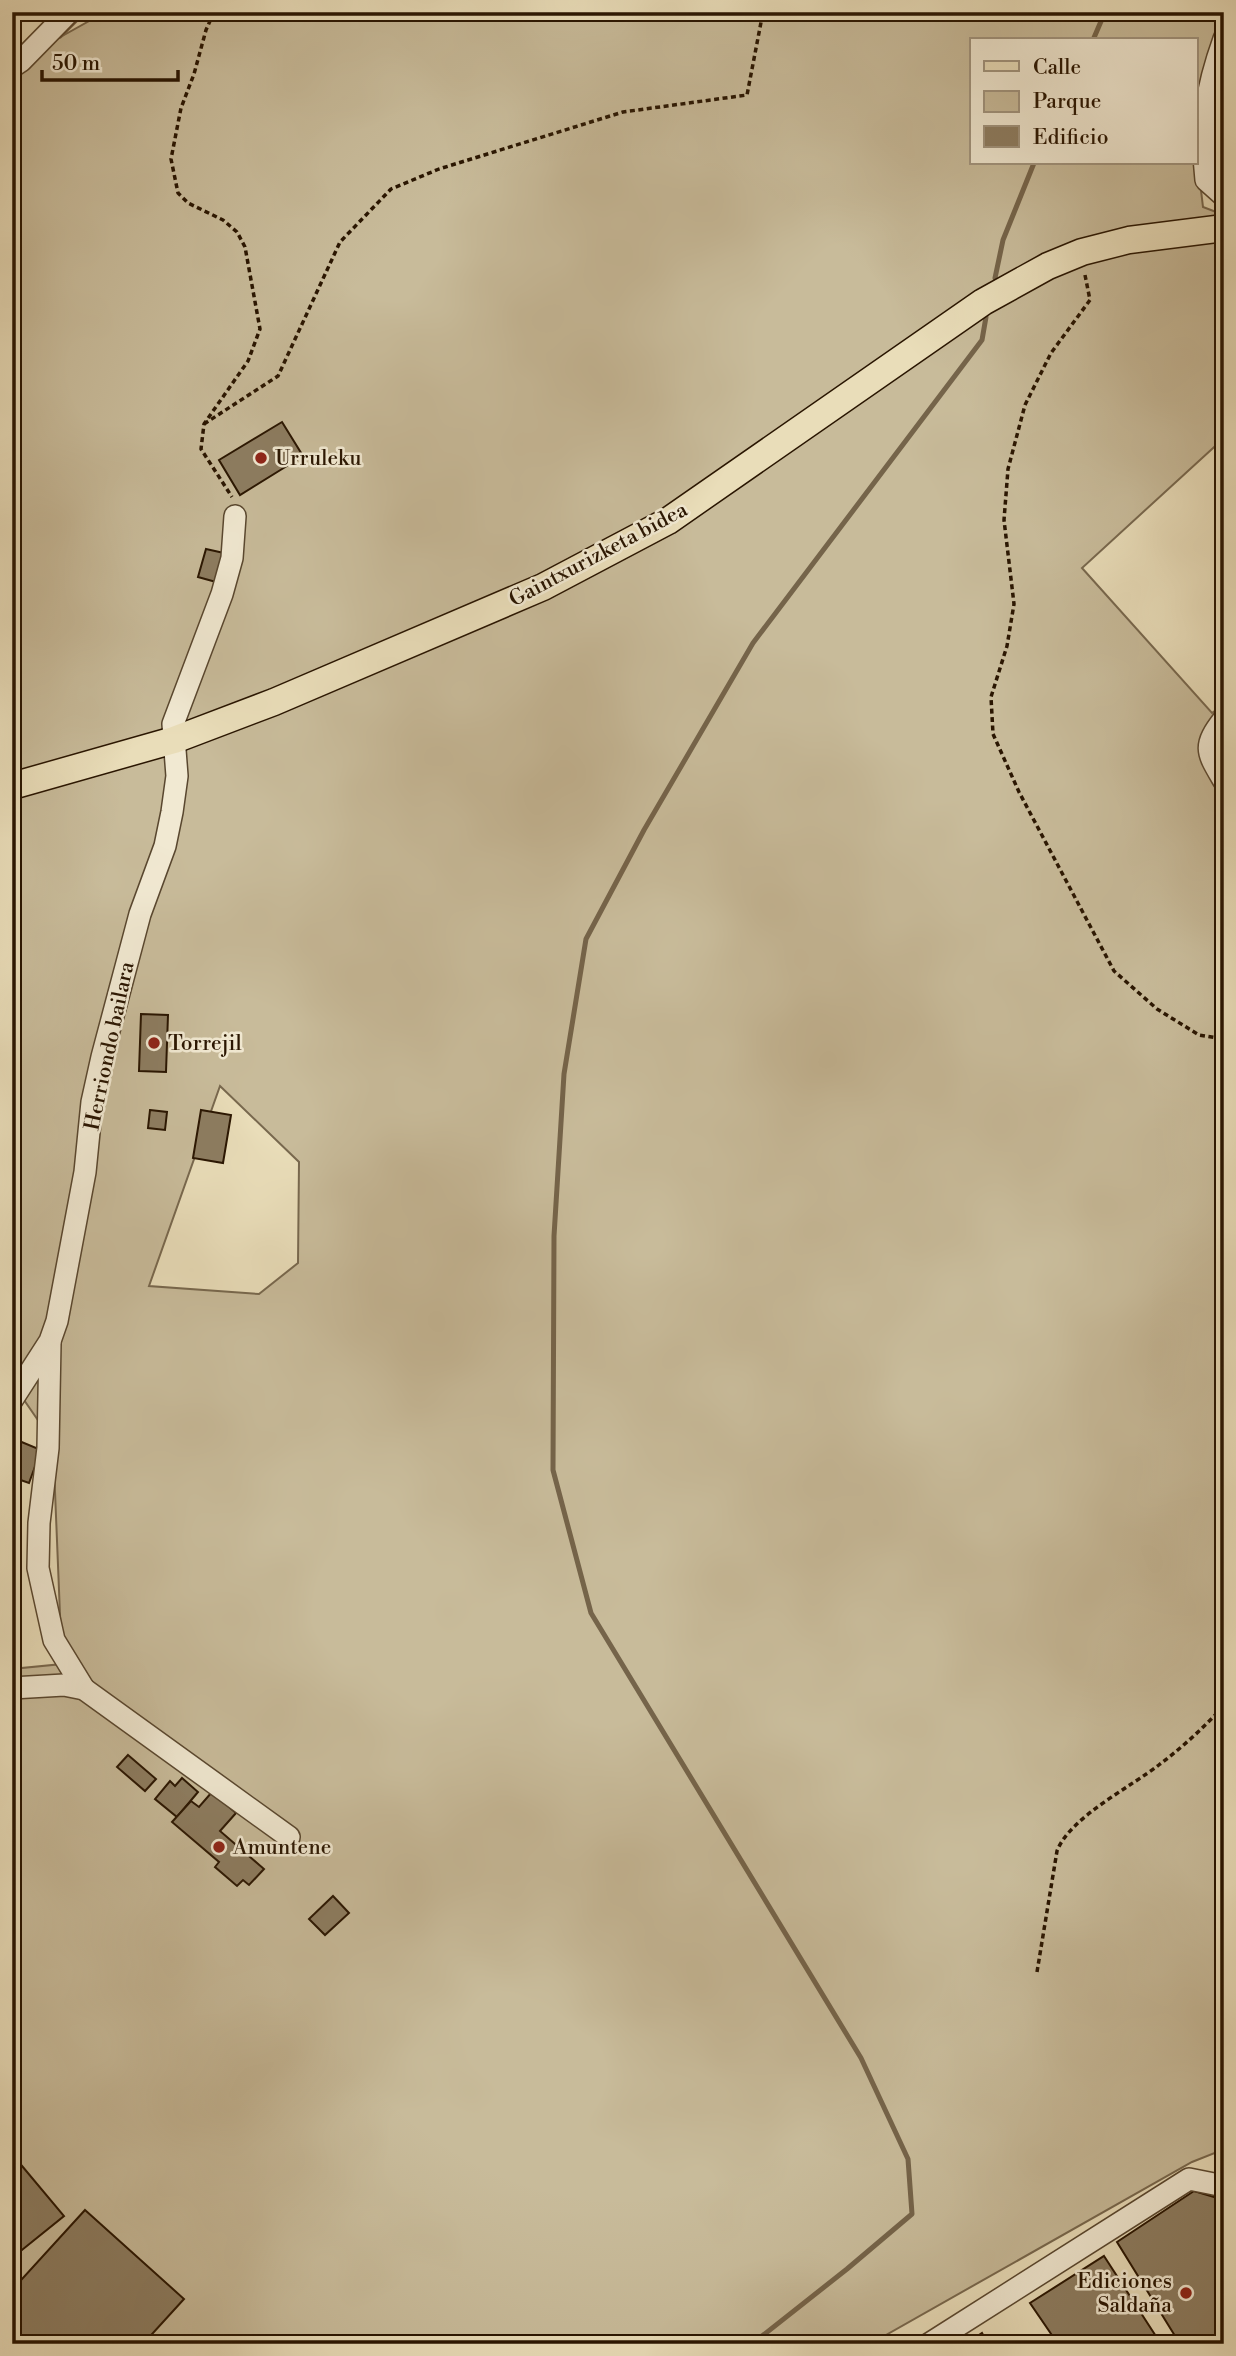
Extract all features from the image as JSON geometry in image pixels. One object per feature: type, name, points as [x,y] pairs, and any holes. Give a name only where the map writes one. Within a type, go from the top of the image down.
[{"type":"main road","name":"Gaintxurizketa bidea","points":[[12,786],[173,740],[335,676],[543,587],[667,521],[983,302],[1048,265],[1082,252],[1129,240],[1224,228]]},
{"type":"street","points":[[12,67],[69,12]]},
{"type":"street","points":[[1222,196],[1206,180],[1202,147],[1204,114],[1212,74],[1224,39]]},
{"type":"street","name":"Herriondo bailara","points":[[15,1389],[50,1341],[57,1321],[85,1172],[92,1102],[102,1057],[140,914],[165,846],[173,812],[177,776],[173,724],[203,650],[226,582],[232,558],[235,516]]},
{"type":"street","points":[[1224,719],[1210,737],[1209,756],[1224,781]]},
{"type":"street","points":[[50,1341],[48,1448],[39,1523],[38,1569],[54,1640],[83,1689],[289,1838]]},
{"type":"street","points":[[12,1688],[64,1685],[83,1689]]},
{"type":"street","points":[[929,2344],[1189,2179],[1224,2186]]},
{"type":"path","points":[[214,12],[183,100],[172,159],[178,194],[188,203],[223,220],[237,232],[245,247],[260,329],[248,361],[204,424],[201,449],[234,501],[235,516]]},
{"type":"path","points":[[204,424],[278,376],[340,242],[391,189],[439,169],[623,112],[747,94],[763,12]]},
{"type":"path","points":[[1082,252],[1090,300],[1051,354],[1025,405],[1008,469],[1004,520],[1014,604],[1007,646],[991,697],[993,734],[1018,792],[1114,971],[1157,1009],[1199,1035],[1224,1039]]},
{"type":"path","points":[[1037,1972],[1057,1851],[1062,1840],[1094,1810],[1159,1765],[1224,1706]]},
{"type":"green space","points":[[97,12],[1224,12],[1198,91],[1198,38],[970,38],[970,164],[1198,164],[1203,207],[1224,215],[1224,438],[1082,568],[1212,713],[1224,704],[1224,2151],[1192,2162],[870,2344],[12,2344],[12,1669],[62,1664],[53,1442],[24,1400],[12,1416],[12,64],[98,16]],"holes":[[[220,1086],[299,1162],[298,1263],[259,1294],[149,1286]]]},
{"type":"building","name":"Urruleku","points":[[282,422],[303,456],[240,495],[219,460]]},
{"type":"building","points":[[206,549],[224,553],[216,582],[198,577]]},
{"type":"building","name":"Torrejil","points":[[141,1014],[168,1015],[166,1072],[139,1071]]},
{"type":"building","points":[[150,1110],[167,1112],[165,1130],[148,1128]]},
{"type":"building","points":[[201,1110],[231,1115],[223,1163],[193,1158]]},
{"type":"building","points":[[12,1438],[41,1450],[29,1483],[12,1477]]},
{"type":"building","points":[[128,1755],[156,1779],[145,1791],[117,1767]]},
{"type":"building","points":[[182,1778],[198,1792],[177,1817],[155,1799],[170,1781],[175,1786]]},
{"type":"building","name":"Amuntene","points":[[212,1792],[236,1813],[220,1831],[264,1869],[249,1885],[243,1880],[237,1886],[215,1867],[219,1862],[172,1822],[191,1801],[199,1807]]},
{"type":"building","points":[[333,1896],[349,1913],[325,1935],[309,1919]]},
{"type":"building","points":[[12,2154],[64,2216],[12,2258]]},
{"type":"building","name":"Ediciones Saldaña","points":[[1194,2191],[1224,2200],[1224,2344],[1180,2344],[1117,2242]]},
{"type":"building","points":[[85,2210],[184,2299],[143,2344],[12,2344],[12,2290]]},
{"type":"building","points":[[1104,2256],[1161,2344],[1058,2344],[1030,2303]]},
{"type":"building","points":[[982,2333],[988,2344],[966,2344]]},
{"type":"waterway","points":[[60,36],[78,18],[90,12]]},
{"type":"waterway","points":[[1094,38],[1105,12]]},
{"type":"waterway","points":[[995,278],[1003,240],[1034,164]]},
{"type":"waterway","points":[[752,2344],[912,2214],[908,2159],[861,2058],[591,1613],[553,1470],[554,1236],[564,1074],[586,939],[644,830],[753,643],[982,340],[986,317]]},
{"type":"place","name":"Urruleku","points":[[261,458]]},
{"type":"place","name":"Torrejil","points":[[154,1043]]},
{"type":"place","name":"Amuntene","points":[[219,1847]]},
{"type":"place","name":"Ediciones Saldaña","points":[[1186,2293]]}]
